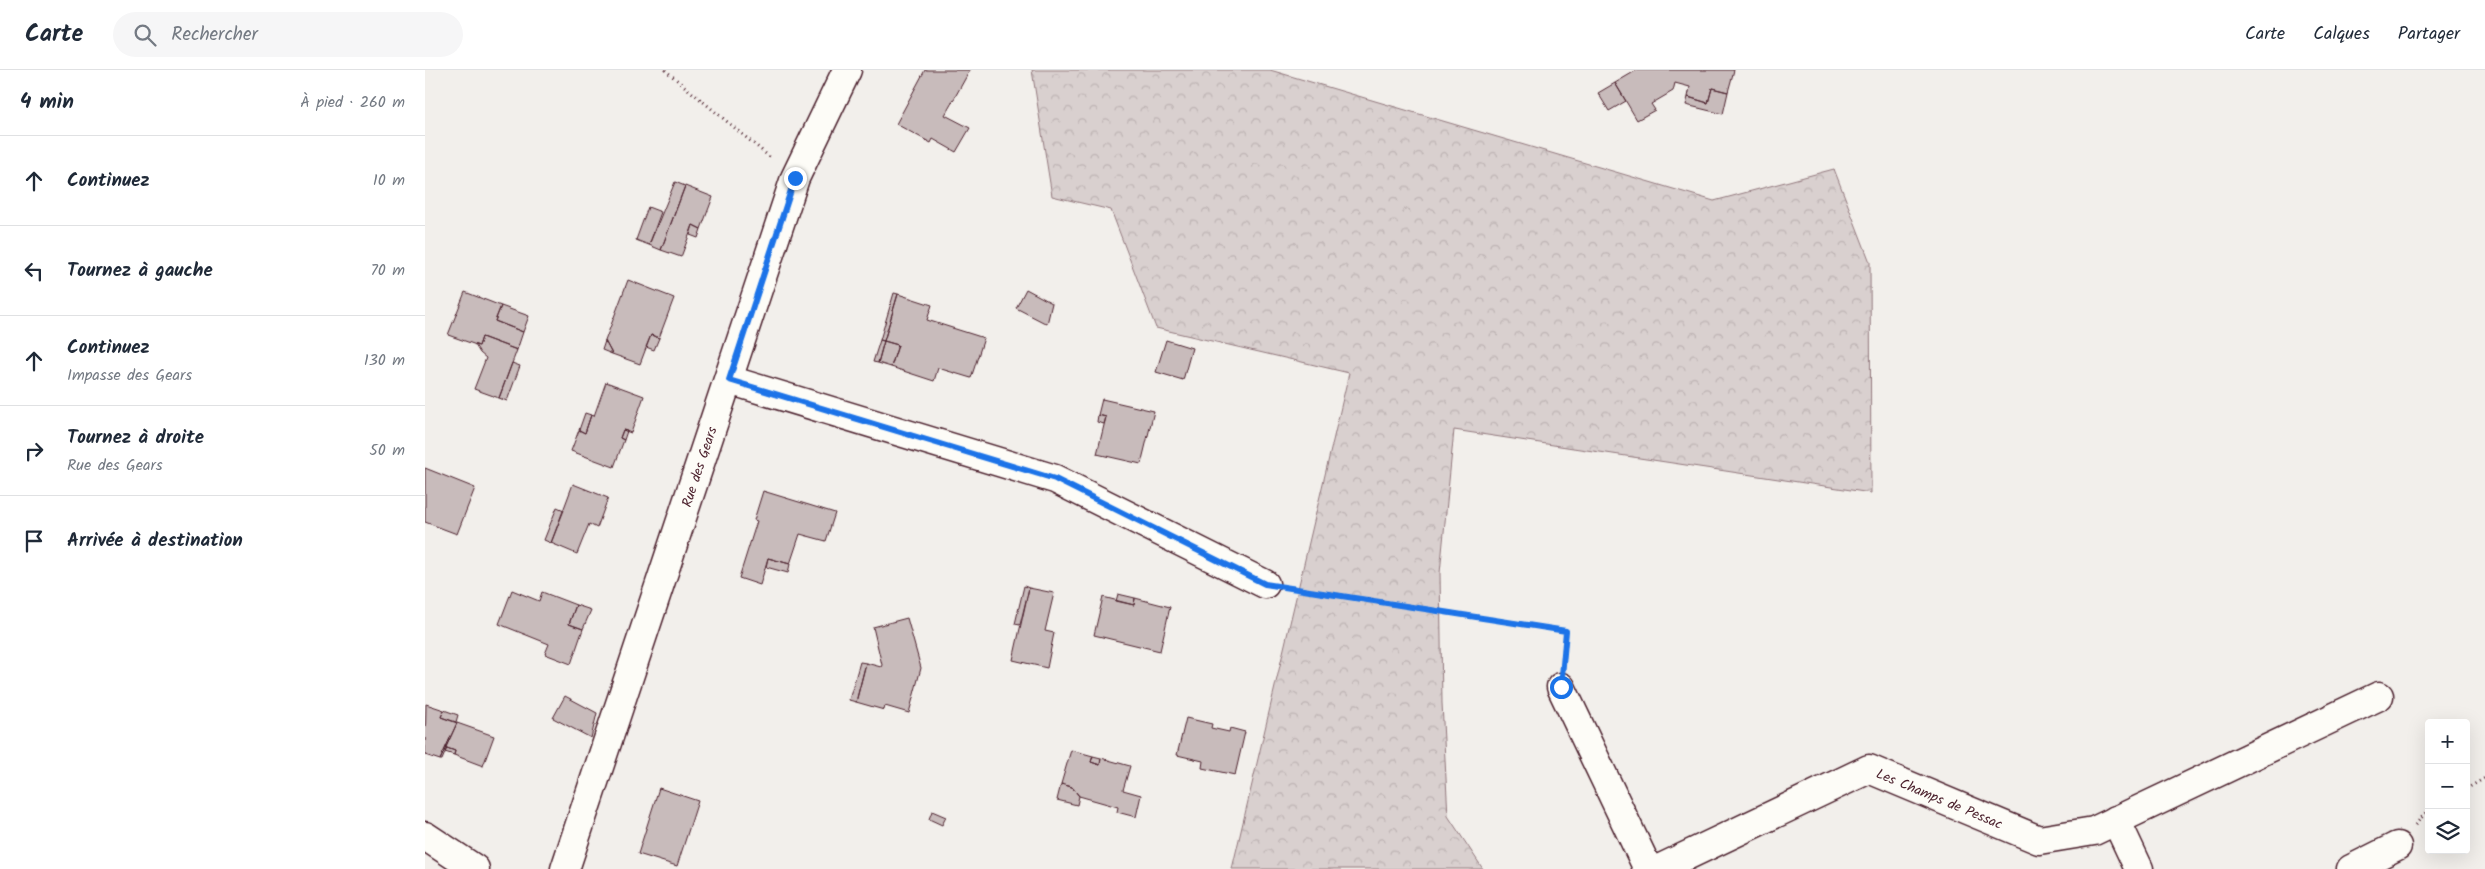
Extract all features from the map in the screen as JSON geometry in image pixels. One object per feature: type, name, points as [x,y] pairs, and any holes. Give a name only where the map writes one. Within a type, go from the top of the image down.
[{"type":"street","name":"Rue des Gears","points":[[565,869],[795,178],[847,70]]},
{"type":"street","points":[[729,380],[1055,479],[1265,584]]},
{"type":"street","points":[[1561,687],[1648,869]]},
{"type":"street","name":"Les Champs de Pessac","points":[[1659,869],[1869,769],[2039,840],[2093,831],[2379,696]]},
{"type":"street","points":[[2116,820],[2139,869]]},
{"type":"street","points":[[425,836],[475,869]]},
{"type":"street","points":[[2351,869],[2397,846]]},
{"type":"path","points":[[665,70],[795,178]]},
{"type":"path","points":[[1265,584],[1566,631],[1561,687]]},
{"type":"path","points":[[2470,787],[2485,778]]},
{"type":"green space","points":[[1032,70],[1270,70],[1714,201],[1834,169],[1870,262],[1871,493],[1454,430],[1440,573],[1442,703],[1448,816],[1483,869],[1232,869],[1349,373],[1156,328],[1111,210],[1052,196]]},
{"type":"building","points":[[925,70],[970,70],[945,115],[970,128],[956,152],[933,139],[931,143],[896,124]]},
{"type":"building","points":[[1637,70],[1734,70],[1728,92],[1712,88],[1708,103],[1688,97],[1690,87],[1675,83],[1673,91],[1651,104],[1655,110],[1637,120],[1615,83]]},
{"type":"building","points":[[1615,83],[1626,101],[1609,111],[1598,93]]},
{"type":"building","points":[[1712,88],[1728,92],[1723,114],[1686,105],[1688,97],[1708,103]]},
{"type":"building","points":[[675,182],[685,186],[661,250],[649,245]]},
{"type":"building","points":[[685,186],[713,197],[701,229],[693,225],[681,257],[661,250]]},
{"type":"building","points":[[648,207],[661,212],[649,245],[636,240]]},
{"type":"building","points":[[693,225],[701,229],[698,238],[690,235]]},
{"type":"building","points":[[628,280],[674,298],[659,338],[651,335],[640,364],[612,354],[605,341]]},
{"type":"building","points":[[1026,289],[1052,303],[1047,324],[1016,308]]},
{"type":"building","points":[[465,292],[501,306],[495,321],[523,332],[517,350],[482,337],[479,346],[448,335]]},
{"type":"building","points":[[894,293],[898,294],[884,341],[880,340]]},
{"type":"building","points":[[898,294],[932,305],[927,320],[984,338],[971,378],[938,368],[934,381],[891,367],[898,345],[884,341]]},
{"type":"building","points":[[501,306],[529,316],[523,332],[495,321]]},
{"type":"building","points":[[651,335],[659,338],[654,350],[646,347]]},
{"type":"building","points":[[482,337],[517,350],[499,398],[474,389],[486,358],[475,345],[479,346]]},
{"type":"building","points":[[880,340],[884,341],[878,363],[873,362]]},
{"type":"building","points":[[1166,340],[1192,348],[1183,380],[1156,372]]},
{"type":"building","points":[[605,341],[612,354],[602,350]]},
{"type":"building","points":[[884,341],[898,345],[891,367],[878,363]]},
{"type":"building","points":[[512,363],[520,366],[507,401],[499,398]]},
{"type":"building","points":[[606,382],[644,396],[631,433],[623,430],[620,438],[624,440],[614,467],[571,451],[579,430],[585,433],[591,415],[594,416]]},
{"type":"building","points":[[1102,399],[1154,411],[1141,464],[1097,454],[1106,417],[1098,415]]},
{"type":"building","points":[[585,413],[591,415],[585,433],[579,430]]},
{"type":"building","points":[[1098,415],[1106,417],[1104,424],[1097,422]]},
{"type":"building","points":[[623,430],[627,431],[624,440],[620,438]]},
{"type":"building","points":[[425,468],[475,488],[457,534],[425,522]]},
{"type":"building","points":[[573,484],[608,498],[597,528],[589,524],[577,554],[551,543]]},
{"type":"building","points":[[763,491],[835,513],[826,541],[800,534],[790,564],[768,558],[760,585],[739,578],[757,521],[754,520]]},
{"type":"building","points":[[557,507],[564,510],[551,543],[544,540]]},
{"type":"building","points":[[768,558],[790,564],[788,573],[766,567]]},
{"type":"building","points":[[1024,586],[1029,588],[1020,625],[1015,624]]},
{"type":"building","points":[[1029,588],[1054,593],[1045,631],[1054,633],[1047,668],[1013,660]]},
{"type":"building","points":[[512,590],[539,601],[542,592],[576,605],[569,624],[583,629],[571,664],[545,654],[549,644],[499,624]]},
{"type":"building","points":[[1118,594],[1135,598],[1134,605],[1116,601]]},
{"type":"building","points":[[1103,597],[1134,605],[1135,598],[1170,607],[1160,651],[1094,635]]},
{"type":"building","points":[[576,605],[591,610],[583,629],[569,624]]},
{"type":"building","points":[[907,618],[921,668],[909,713],[885,706],[884,710],[856,702],[866,663],[881,667],[882,665],[873,627]]},
{"type":"building","points":[[860,662],[866,663],[856,702],[849,700]]},
{"type":"building","points":[[565,696],[597,713],[591,738],[553,718]]},
{"type":"building","points":[[426,704],[444,710],[441,717],[457,723],[440,760],[425,755]]},
{"type":"building","points":[[444,710],[458,715],[456,722],[441,717]]},
{"type":"building","points":[[1186,718],[1212,724],[1211,728],[1229,732],[1230,728],[1245,732],[1235,775],[1202,768],[1203,761],[1177,755]]},
{"type":"building","points":[[457,723],[494,736],[483,766],[454,755],[455,751],[447,748],[442,760],[440,760]]},
{"type":"building","points":[[447,748],[455,751],[454,755],[445,752]]},
{"type":"building","points":[[1071,750],[1093,756],[1091,762],[1100,765],[1101,758],[1130,766],[1123,790],[1141,795],[1136,817],[1117,812],[1118,807],[1079,796],[1072,787],[1061,784]]},
{"type":"building","points":[[1093,756],[1101,758],[1100,765],[1091,762]]},
{"type":"building","points":[[1061,784],[1072,787],[1079,796],[1077,805],[1057,800]]},
{"type":"building","points":[[659,788],[698,801],[677,866],[638,854]]},
{"type":"building","points":[[932,811],[946,817],[942,825],[929,819]]},
{"type":"route","points":[[795,178],[729,380],[1055,479],[1265,584],[1566,631],[1561,687]]}]
